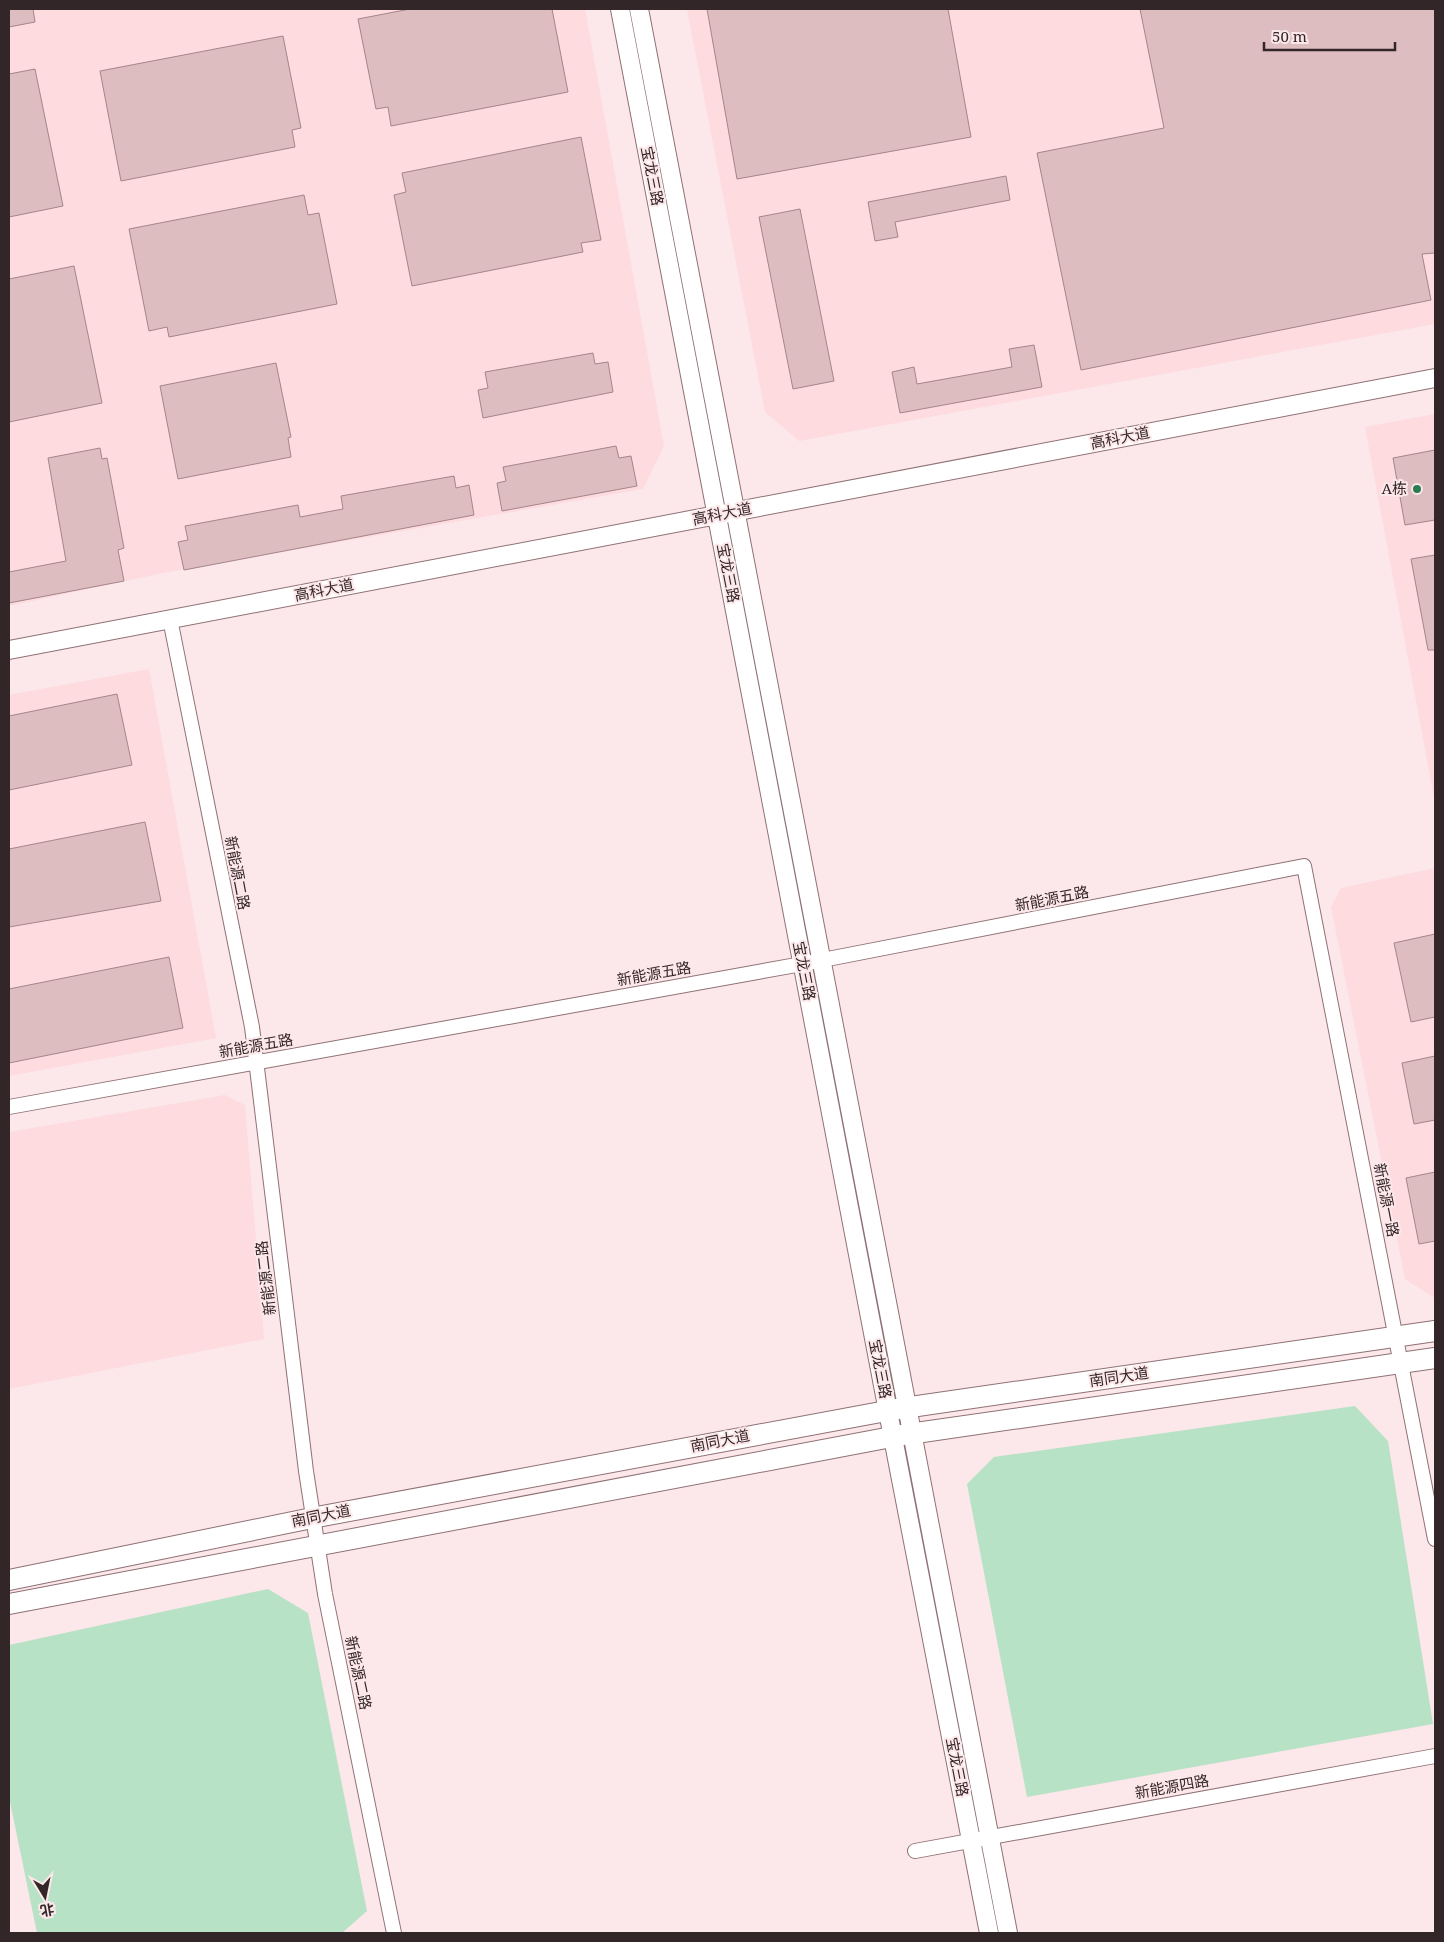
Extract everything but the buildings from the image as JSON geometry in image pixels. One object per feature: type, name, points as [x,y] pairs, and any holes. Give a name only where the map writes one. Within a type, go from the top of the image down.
[{"type":"main road","name":"南同大道","points":[[9,1580],[313,1518],[888,1410],[1435,1331]]},
{"type":"main road","name":"南同大道","points":[[9,1604],[893,1436],[1435,1358]]},
{"type":"street","name":"宝龙三路","points":[[620,9],[989,1933]]},
{"type":"street","name":"宝龙三路","points":[[639,9],[1008,1933]]},
{"type":"street","name":"高科大道","points":[[9,650],[1435,378]]},
{"type":"street","name":"新能源二路","points":[[170,619],[252,1026],[306,1471],[317,1546],[325,1594],[394,1933]]},
{"type":"street","name":"新能源五路","points":[[9,1107],[802,964],[1304,866]]},
{"type":"street","name":"新能源一路","points":[[1304,866],[1435,1539]]},
{"type":"street","name":"新能源四路","points":[[915,1851],[1435,1756]]},
{"type":"shaded area","points":[[9,9],[585,9],[664,446],[643,489],[163,573],[9,606]]},
{"type":"shaded area","points":[[687,9],[1435,9],[1435,324],[799,441],[765,412]]},
{"type":"shaded area","points":[[1435,414],[1435,803],[1365,427]]},
{"type":"shaded area","points":[[149,669],[216,1038],[9,1076],[9,695]]},
{"type":"shaded area","points":[[1435,868],[1435,1298],[1405,1279],[1331,907],[1341,888]]},
{"type":"shaded area","points":[[225,1095],[245,1105],[264,1339],[9,1389],[9,1132]]},
{"type":"green space","points":[[1355,1406],[1388,1441],[1433,1724],[1027,1797],[967,1484],[994,1457]]},
{"type":"green space","points":[[268,1589],[308,1613],[367,1911],[342,1933],[37,1933],[9,1797],[9,1645]]},
{"type":"place","name":"A栋","points":[[1417,489]]}]
